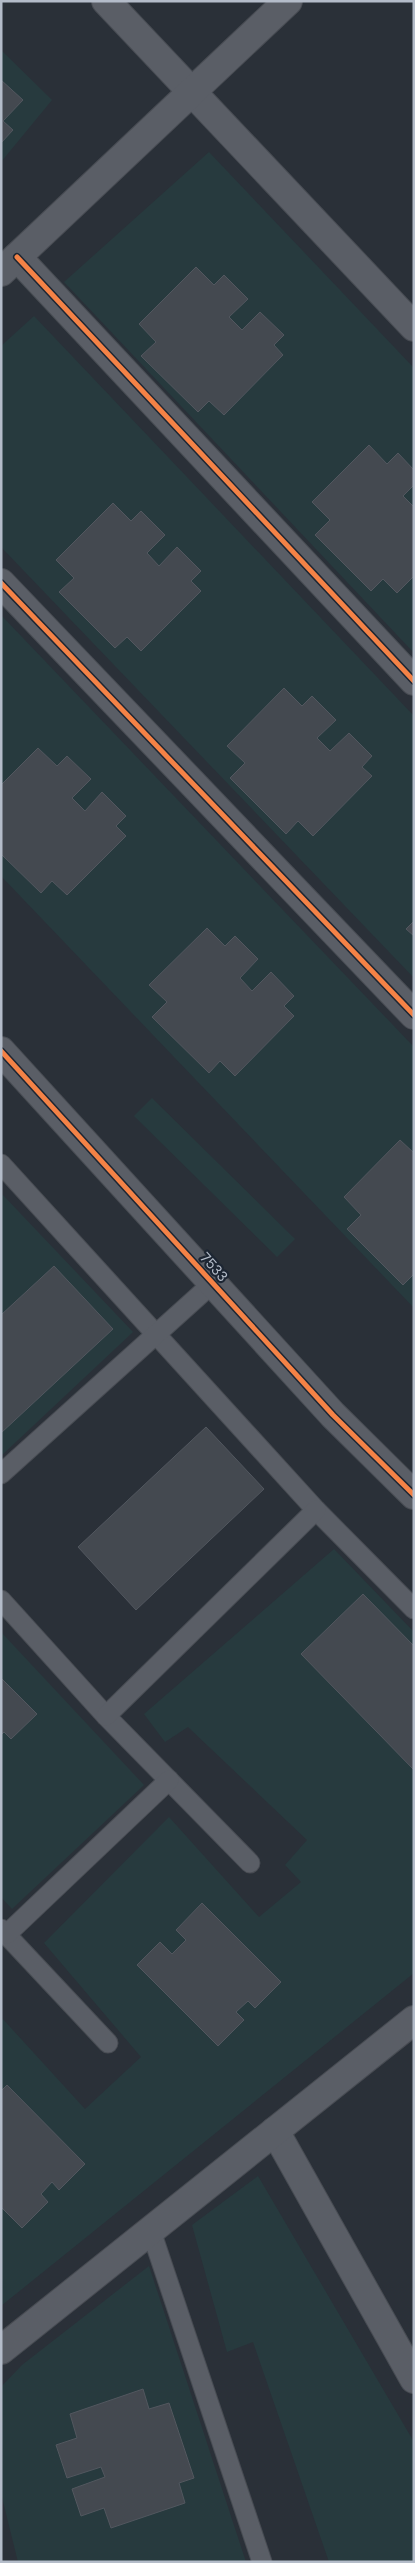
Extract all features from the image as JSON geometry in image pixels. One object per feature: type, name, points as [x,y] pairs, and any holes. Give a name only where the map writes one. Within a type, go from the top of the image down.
[{"type":"street","points":[[106,1],[414,327]]},
{"type":"street","points":[[288,1],[9,265],[414,681]]},
{"type":"street","points":[[1,583],[414,1015]]},
{"type":"street","name":"7533","points":[[1,1050],[333,1415],[414,1495]]},
{"type":"street","points":[[1,2350],[414,2020]]},
{"type":"street","points":[[275,2131],[414,2379]]},
{"type":"lane","points":[[1,1164],[316,1510],[414,1609]]},
{"type":"lane","points":[[1,1474],[213,1283]]},
{"type":"lane","points":[[106,1716],[316,1510]]},
{"type":"lane","points":[[1,1600],[106,1716],[250,1863]]},
{"type":"lane","points":[[108,2043],[4,1932],[168,1780]]},
{"type":"lane","points":[[151,2231],[262,2562]]},
{"type":"green space","points":[[1,50],[52,100],[1,162]]},
{"type":"green space","points":[[209,152],[414,368],[414,653],[64,282]]},
{"type":"green space","points":[[34,316],[414,716],[414,978],[1,547],[1,346]]},
{"type":"green space","points":[[1,615],[414,1047],[414,1308],[1,876]]},
{"type":"green space","points":[[152,1098],[295,1239],[277,1257],[134,1116]]},
{"type":"green space","points":[[1,1193],[133,1332],[1,1456]]},
{"type":"green space","points":[[334,1549],[414,1632],[414,1973],[1,2306],[1,2017],[85,2109],[141,2057],[44,1943],[169,1817],[259,1917],[301,1882],[285,1865],[307,1840],[188,1727],[165,1742],[144,1714]]},
{"type":"green space","points":[[1,1632],[144,1785],[12,1909],[1,1897]]},
{"type":"green space","points":[[258,2176],[414,2442],[414,2562],[329,2562],[253,2342],[227,2352],[192,2225]]},
{"type":"green space","points":[[149,2266],[246,2562],[18,2562],[1,2493],[1,2387],[22,2365]]},
{"type":"building","points":[[1,80],[23,100],[3,121],[13,130],[1,143]]},
{"type":"building","points":[[196,267],[214,285],[224,275],[248,299],[229,317],[242,330],[260,312],[284,335],[274,345],[283,355],[224,415],[209,401],[198,412],[141,356],[156,342],[139,324]]},
{"type":"building","points":[[369,445],[387,464],[398,453],[414,470],[414,485],[403,496],[414,507],[414,576],[397,593],[383,579],[371,591],[315,535],[330,520],[312,502]]},
{"type":"building","points":[[113,503],[131,521],[141,511],[165,535],[147,553],[159,566],[177,547],[201,571],[191,581],[201,591],[141,651],[127,637],[115,648],[59,592],[74,578],[56,560]]},
{"type":"building","points":[[284,688],[302,706],[312,696],[336,720],[317,738],[330,751],[349,733],[372,756],[362,767],[372,776],[313,836],[298,821],[286,834],[230,778],[245,763],[227,746]]},
{"type":"building","points":[[38,748],[57,766],[67,756],[91,779],[72,798],[85,811],[102,792],[126,816],[116,826],[126,836],[67,895],[52,881],[41,893],[1,854],[1,785]]},
{"type":"building","points":[[414,921],[414,936],[406,929]]},
{"type":"building","points":[[207,928],[225,946],[235,936],[258,959],[240,978],[252,991],[271,972],[294,996],[284,1006],[294,1016],[235,1076],[220,1061],[209,1073],[152,1017],[167,1002],[149,985]]},
{"type":"building","points":[[400,1140],[414,1153],[414,1274],[403,1285],[347,1229],[361,1215],[344,1197]]},
{"type":"building","points":[[54,1266],[113,1329],[1,1433],[1,1315]]},
{"type":"building","points":[[206,1427],[264,1489],[136,1610],[78,1547]]},
{"type":"building","points":[[363,1594],[414,1646],[414,1770],[301,1654]]},
{"type":"building","points":[[1,1678],[37,1714],[11,1739],[4,1732],[1,1735]]},
{"type":"building","points":[[202,1903],[281,1982],[255,2008],[248,2001],[236,2012],[244,2020],[218,2046],[137,1965],[160,1942],[172,1954],[186,1940],[176,1930]]},
{"type":"building","points":[[7,2085],[85,2164],[59,2190],[52,2182],[41,2194],[48,2202],[22,2228],[1,2207],[1,2091]]},
{"type":"building","points":[[143,2389],[149,2409],[169,2403],[194,2478],[179,2483],[185,2503],[111,2528],[104,2508],[81,2516],[72,2489],[105,2477],[101,2467],[67,2478],[56,2445],[77,2438],[70,2414]]},
{"type":"cycle path","points":[[17,257],[414,681]]},
{"type":"cycle path","points":[[1,583],[414,1015]]},
{"type":"cycle path","points":[[1,1051],[333,1415],[414,1495]]}]
